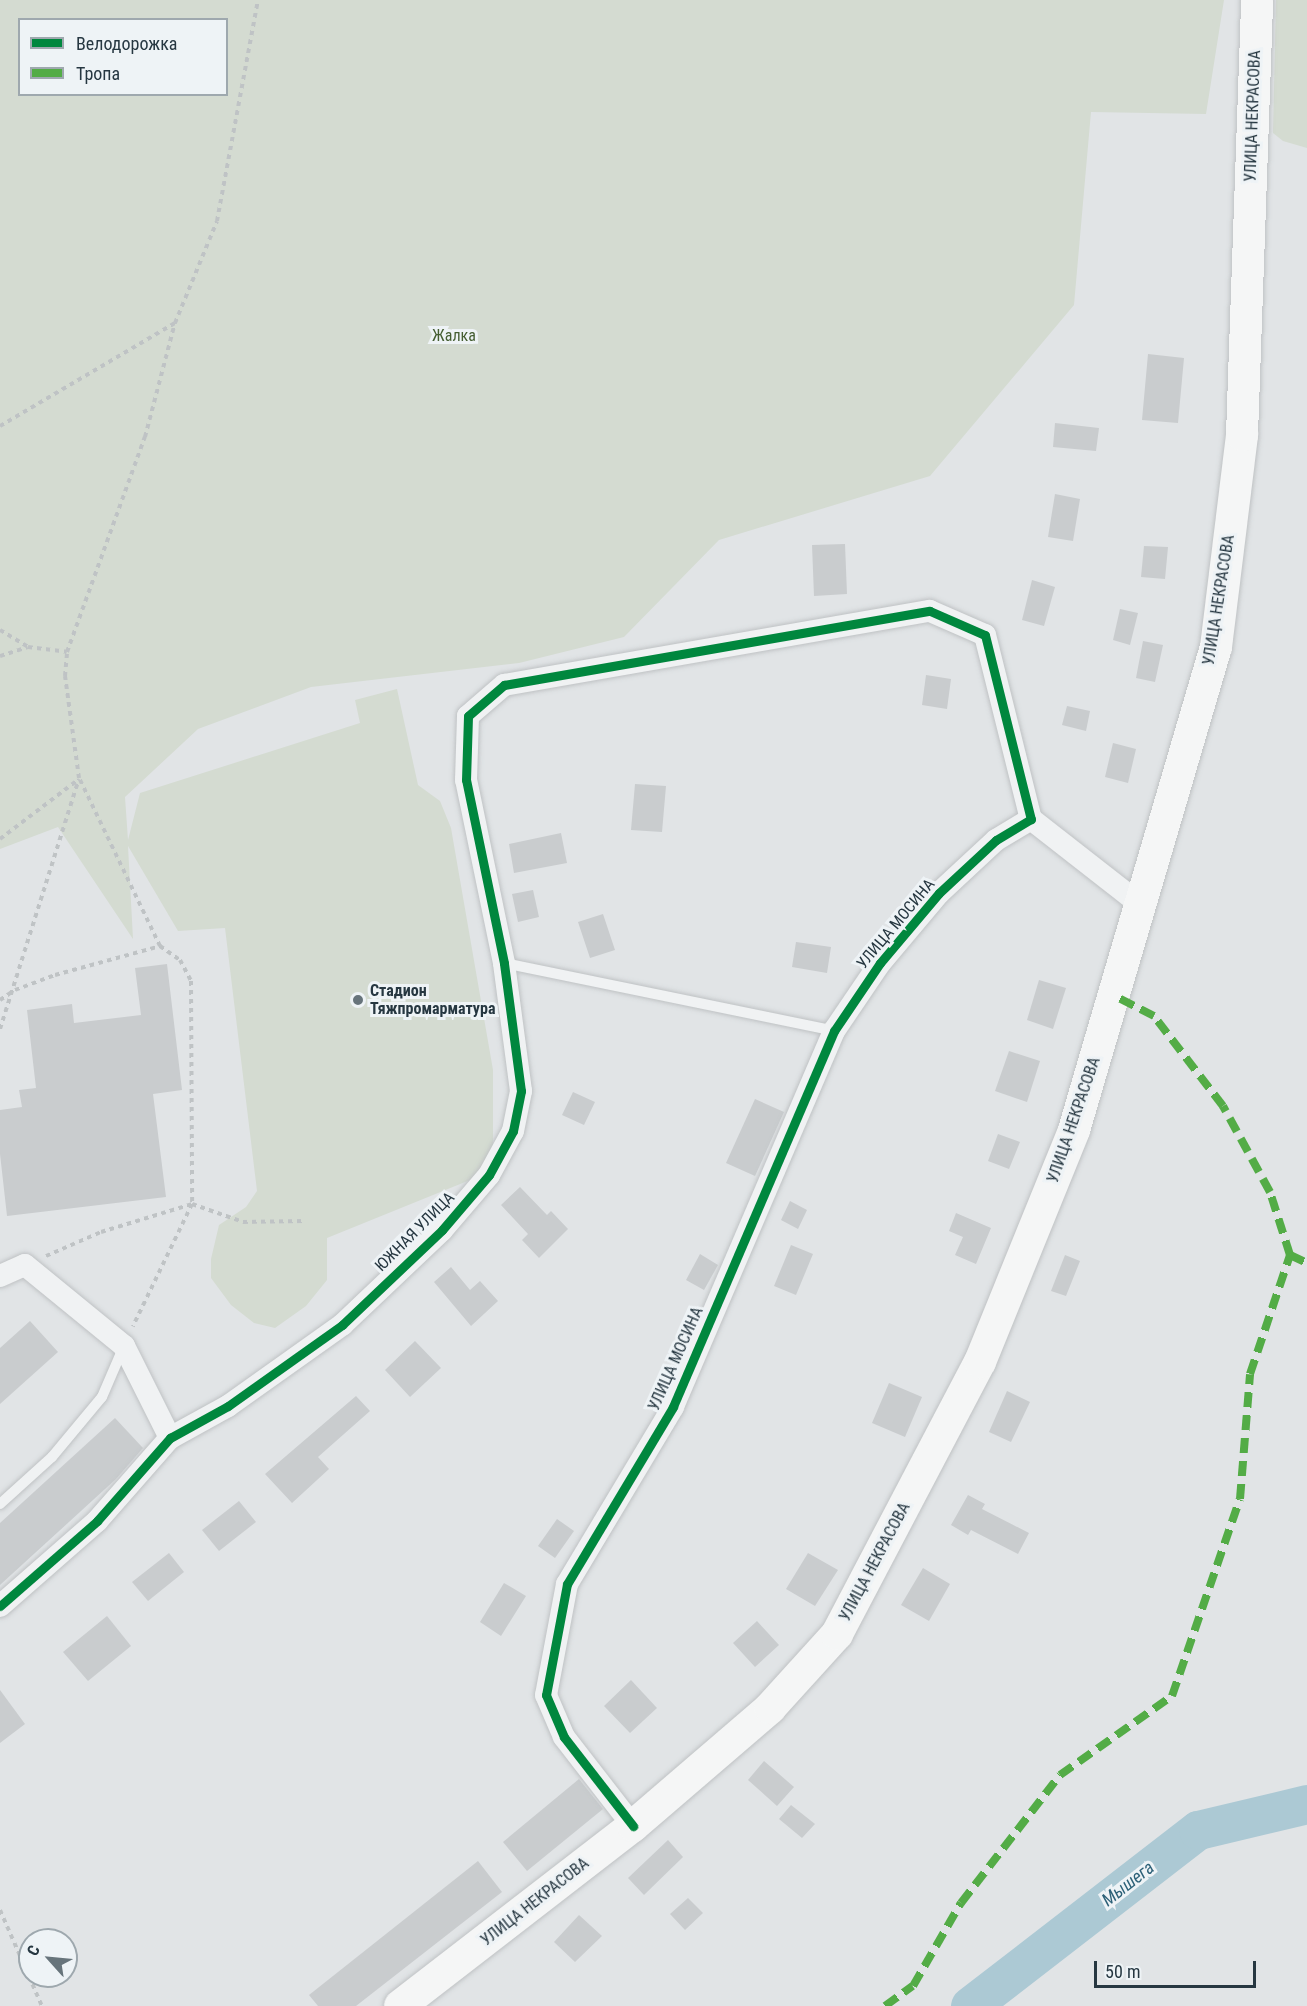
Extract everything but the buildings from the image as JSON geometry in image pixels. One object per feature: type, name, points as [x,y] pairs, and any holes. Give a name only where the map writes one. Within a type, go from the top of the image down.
[{"type":"main road","name":"УЛИЦА НЕКРАСОВА","points":[[400,2006],[633,1826],[770,1708],[837,1634],[980,1362],[1074,1130],[1217,636],[1242,435],[1257,0]]},
{"type":"street","name":"ЮЖНАЯ УЛИЦА","points":[[0,1606],[97,1521],[170,1438],[228,1406],[342,1325],[442,1230],[489,1175],[513,1131],[521,1091],[504,963],[466,780],[468,716],[504,685],[930,611],[985,635],[1031,819]]},
{"type":"street","points":[[1031,819],[1141,905]]},
{"type":"street","name":"УЛИЦА МОСИНА","points":[[633,1826],[564,1737],[546,1695],[567,1584],[673,1407],[834,1031],[879,963],[939,893],[996,840],[1031,819]]},
{"type":"street","points":[[0,1276],[25,1265],[123,1346],[170,1438]]},
{"type":"lane","points":[[504,963],[834,1031]]},
{"type":"lane","points":[[0,1504],[52,1457],[102,1397],[123,1346]]},
{"type":"path","points":[[123,1346],[192,1204],[191,981],[180,960],[160,946],[79,778],[65,676],[67,652],[145,437],[175,323],[218,220],[258,0]]},
{"type":"path","points":[[0,426],[175,323]]},
{"type":"path","points":[[0,630],[28,647],[67,652]]},
{"type":"path","points":[[0,656],[28,647]]},
{"type":"path","points":[[0,839],[79,778]]},
{"type":"path","points":[[0,1029],[15,990],[79,778]]},
{"type":"path","points":[[0,1000],[15,990],[160,946]]},
{"type":"path","points":[[25,1265],[101,1232],[192,1204],[243,1222],[306,1221]]},
{"type":"path","points":[[0,1910],[42,2006]]},
{"type":"green space","name":"Жалка","points":[[0,0],[1224,0],[1206,114],[1091,112],[1074,305],[930,476],[719,540],[624,637],[519,663],[311,687],[198,729],[125,797],[128,840],[140,793],[360,723],[355,700],[397,689],[418,785],[440,801],[451,828],[493,1070],[493,1153],[475,1178],[327,1238],[327,1280],[306,1306],[275,1328],[254,1323],[231,1305],[211,1278],[211,1259],[219,1225],[246,1207],[257,1191],[225,928],[178,931],[128,846],[133,939],[58,827],[0,849]]},
{"type":"green space","points":[[1276,0],[1307,0],[1307,148],[1283,141],[1273,133]]},
{"type":"waterway","name":"Мышега","points":[[970,2006],[1198,1830],[1307,1804]]},
{"type":"marked path","points":[[885,2006],[913,1986],[961,1903],[1060,1775],[1172,1696],[1240,1499],[1250,1374],[1290,1255],[1270,1192],[1223,1106],[1154,1016],[1115,996]]},
{"type":"marked path","points":[[1290,1255],[1307,1263]]},
{"type":"cycle path","points":[[0,1606],[97,1521],[170,1438],[228,1406],[342,1325],[442,1230],[489,1175],[513,1131],[521,1091],[504,963],[466,780],[468,716],[504,685],[930,611],[985,635],[1031,819],[996,840],[939,893],[880,963],[834,1031],[673,1407],[567,1584],[546,1695],[564,1737],[633,1826]]},
{"type":"place","name":"Стадион Тяжпромарматура","points":[[358,1000]]}]
